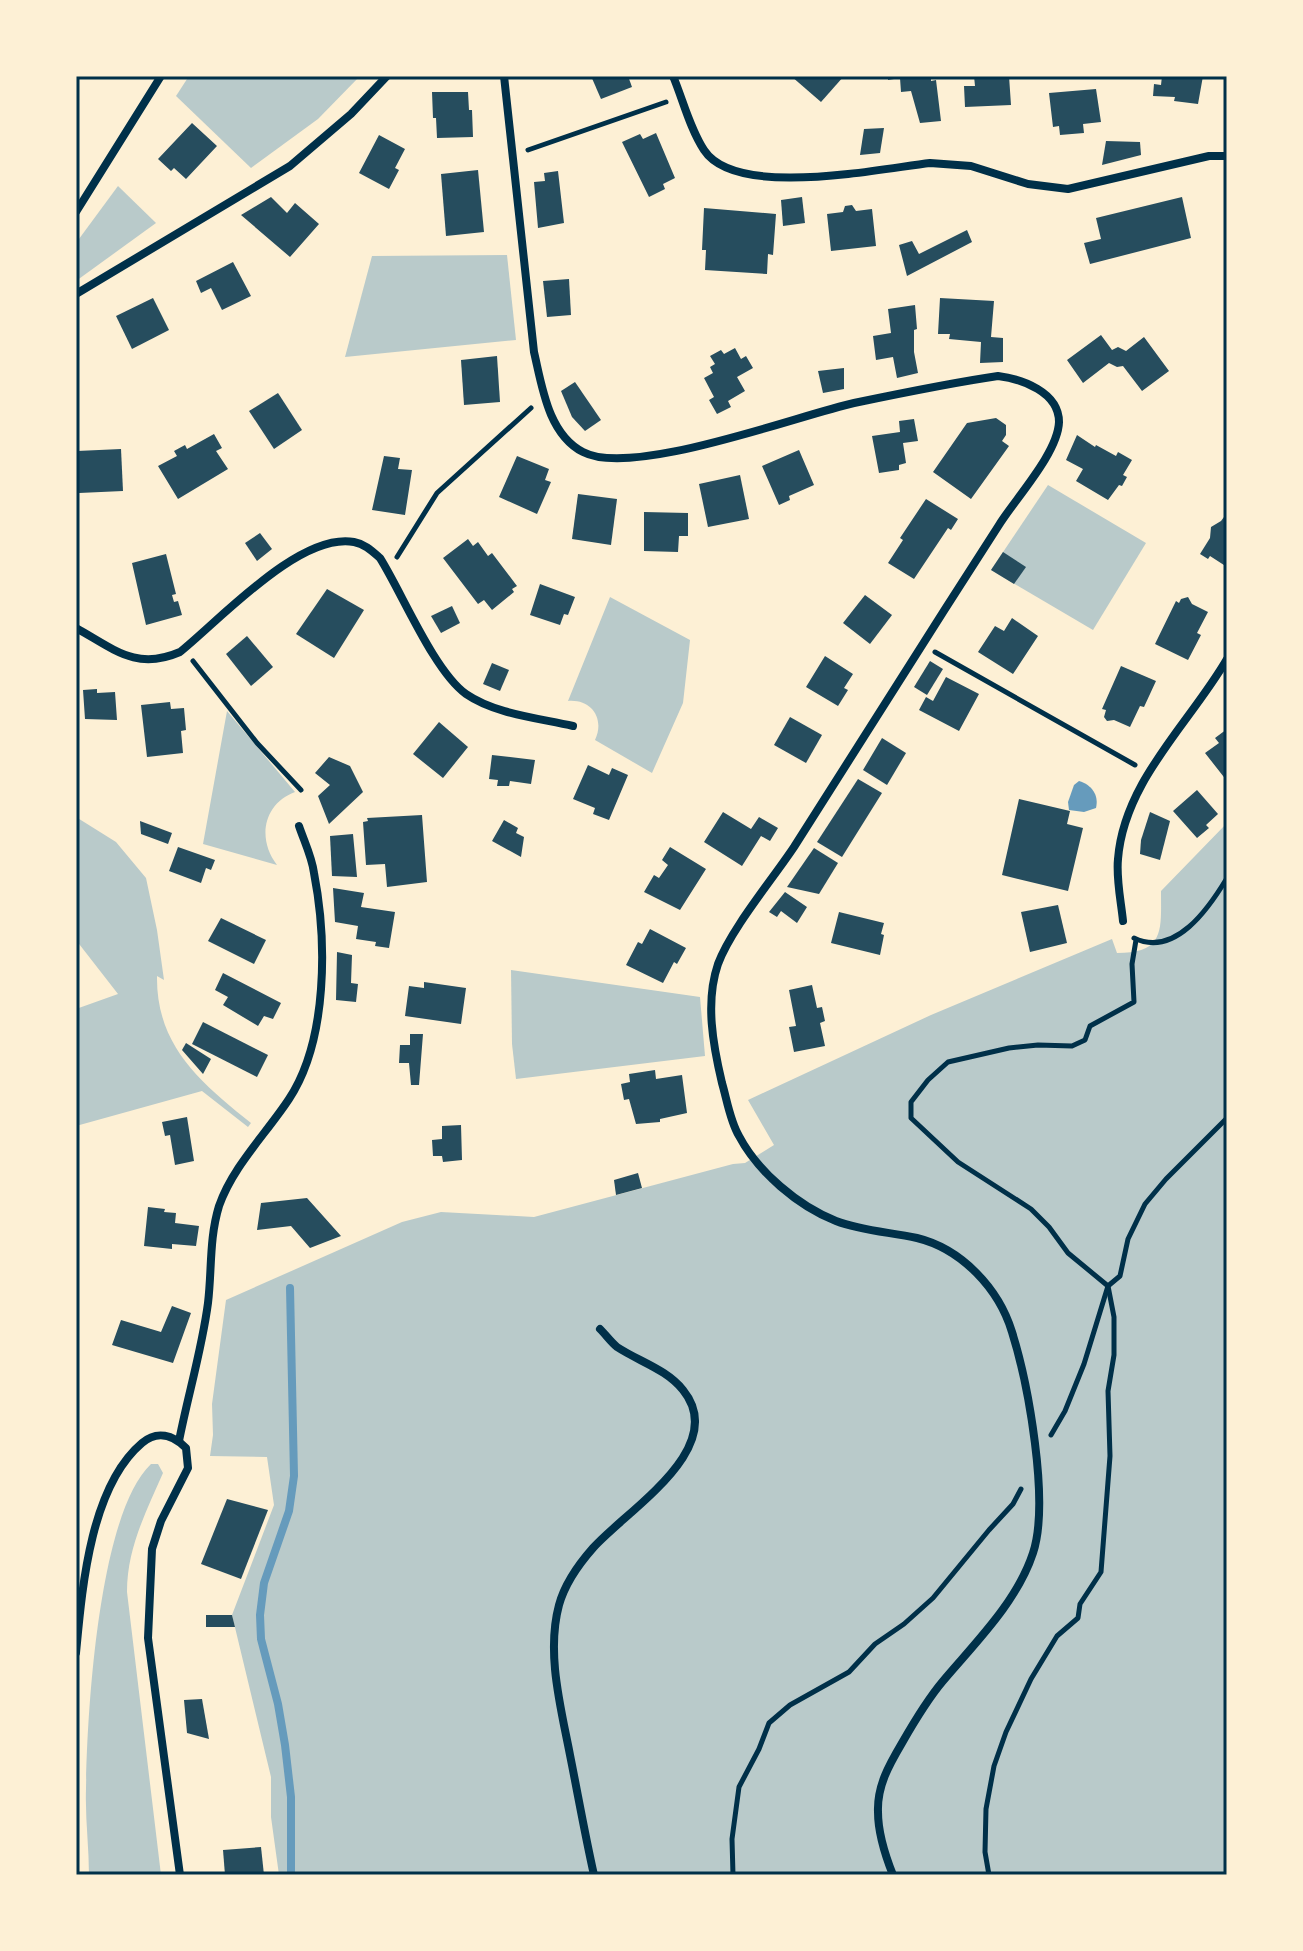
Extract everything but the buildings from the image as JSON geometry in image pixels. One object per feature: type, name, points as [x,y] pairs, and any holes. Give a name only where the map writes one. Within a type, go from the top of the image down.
[{"type":"street","points":[[76,212],[161,76]]},
{"type":"street","points":[[76,294],[290,166],[351,114],[387,76]]},
{"type":"street","points":[[504,76],[534,352],[544,396],[564,438],[584,453],[611,458],[639,458],[854,403],[998,376],[1016,378],[1034,387],[1049,397],[1058,410],[1059,426],[1047,454],[719,962],[711,1002],[712,1026],[729,1107],[737,1134],[758,1165],[815,1210],[835,1220],[930,1242],[969,1266],[997,1297],[1012,1330],[1037,1460],[1034,1551],[989,1628],[942,1681],[919,1713],[884,1774],[877,1809],[882,1843],[893,1875]]},
{"type":"street","points":[[673,76],[705,152],[726,169],[751,176],[777,179],[948,163],[971,166],[1043,188],[1068,189],[1209,156],[1227,156]]},
{"type":"street","points":[[76,628],[128,657],[151,661],[163,659],[180,652],[284,564],[322,545],[338,541],[364,544],[380,558],[446,675],[466,694],[494,707],[573,726]]},
{"type":"street","points":[[1123,921],[1117,862],[1131,810],[1154,765],[1227,659]]},
{"type":"street","points":[[179,1441],[208,1303],[213,1227],[221,1203],[231,1181],[290,1098],[303,1073],[313,1040],[319,1007],[319,920],[314,871],[299,826]]},
{"type":"street","points":[[594,1875],[561,1714],[554,1652],[558,1608],[571,1576],[594,1547],[682,1460],[695,1427],[693,1405],[677,1384],[666,1373],[615,1345],[600,1329]]},
{"type":"street","points":[[76,1653],[83,1589],[96,1529],[118,1470],[147,1439],[157,1435],[179,1441],[186,1448],[188,1468],[161,1521],[152,1549],[148,1638],[180,1875]]},
{"type":"path","points":[[528,150],[667,101]]},
{"type":"path","points":[[388,572],[437,493],[544,396]]},
{"type":"path","points":[[934,652],[1139,767]]},
{"type":"path","points":[[190,657],[257,743],[301,790]]},
{"type":"path","points":[[1136,940],[1157,943],[1191,928],[1227,878]]},
{"type":"path","points":[[989,1875],[985,1852],[986,1809],[994,1766],[1006,1732],[1050,1647],[1057,1636],[1078,1618],[1080,1604],[1101,1572],[1110,1456],[1108,1391],[1114,1355],[1114,1317],[1108,1286],[1068,1253],[1031,1209],[958,1162],[911,1118],[911,1102],[928,1080],[948,1062],[1009,1048],[1072,1046],[1085,1040],[1090,1026],[1134,1002],[1132,964],[1136,940],[1123,921]]},
{"type":"path","points":[[733,1875],[732,1839],[739,1787],[769,1723],[790,1705],[849,1672],[875,1644],[933,1598],[1013,1504],[1070,1399],[1108,1286],[1120,1276],[1128,1239],[1145,1204],[1227,1118]]},
{"type":"shaded area","points":[[189,76],[360,76],[318,119],[251,168],[176,96]]},
{"type":"shaded area","points":[[118,186],[156,223],[76,281],[76,243]]},
{"type":"shaded area","points":[[507,255],[516,340],[345,357],[372,256]]},
{"type":"shaded area","points":[[1048,485],[1146,543],[1093,630],[991,570]]},
{"type":"shaded area","points":[[610,597],[690,640],[683,703],[652,773],[595,740],[598,725],[594,712],[584,703],[568,701]]},
{"type":"shaded area","points":[[227,711],[295,792],[276,805],[266,823],[267,844],[277,865],[203,844]]},
{"type":"shaded area","points":[[76,817],[116,842],[146,878],[164,980],[157,976],[164,1023],[185,1061],[215,1093],[251,1123],[248,1127],[202,1091],[76,1126],[76,1009],[118,994],[76,940]]},
{"type":"shaded area","points":[[1227,823],[1227,1875],[279,1875],[271,1817],[271,1777],[232,1615],[274,1505],[267,1457],[210,1456],[212,1404],[226,1300],[402,1222],[441,1212],[534,1217],[745,1163],[774,1145],[748,1100],[931,1015],[1112,939],[1117,953],[1133,952],[1152,944],[1160,928],[1161,891]]},
{"type":"shaded area","points":[[511,970],[700,997],[705,1056],[516,1079]]},
{"type":"shaded area","points":[[151,1464],[158,1464],[163,1473],[134,1545],[127,1592],[161,1875],[89,1875],[87,1756],[99,1618],[119,1526],[133,1489]]},
{"type":"water","points":[[1079,781],[1094,791],[1096,808],[1084,812],[1069,810],[1068,802],[1074,785]]},
{"type":"waterway","points":[[290,1288],[294,1476],[289,1511],[264,1583],[260,1615],[261,1639],[285,1745],[291,1797],[291,1875]]}]
